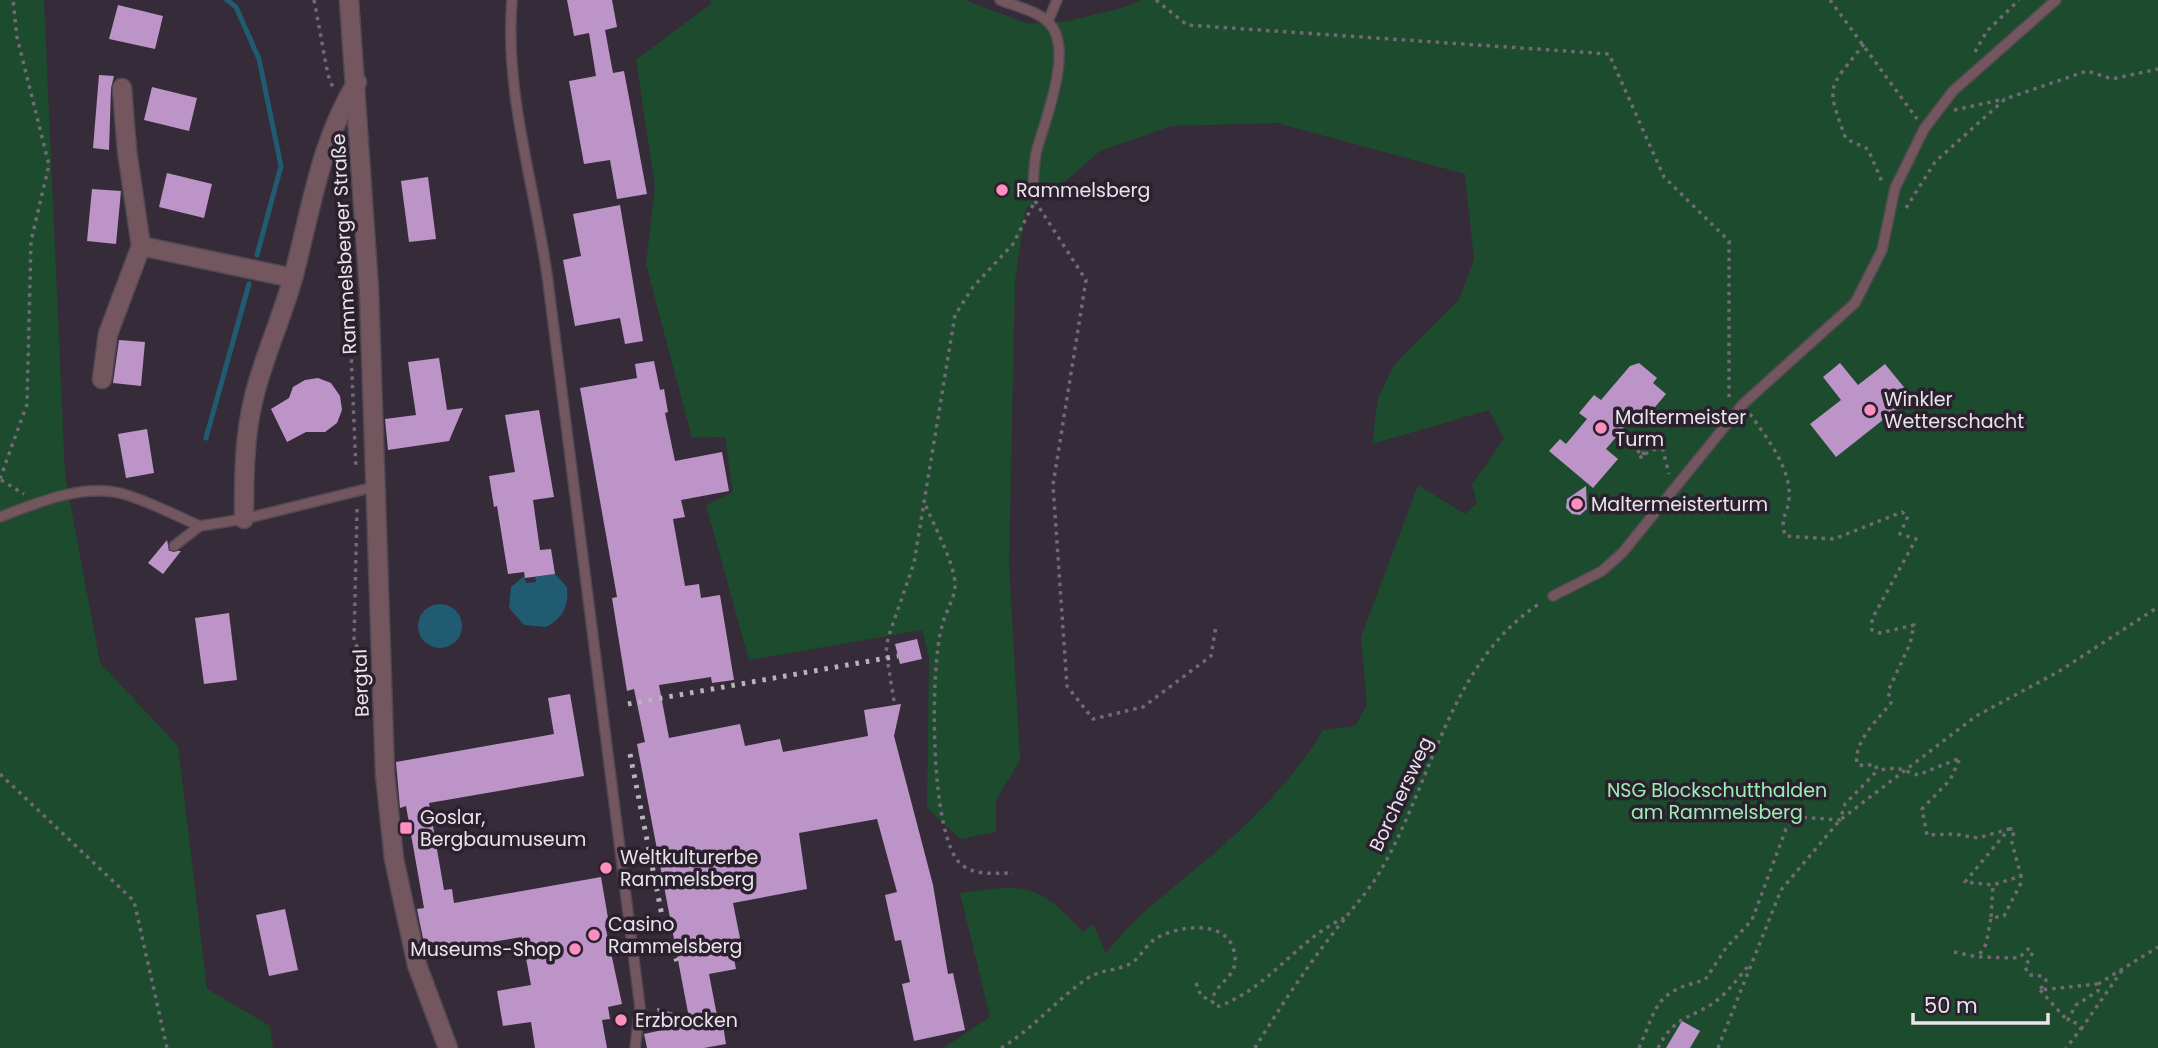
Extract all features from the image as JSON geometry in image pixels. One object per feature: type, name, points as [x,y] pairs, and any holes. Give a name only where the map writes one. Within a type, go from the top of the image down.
[{"type":"street","name":"Rammelsberger Straße","points":[[349,0],[369,290],[365,489]]},
{"type":"street","points":[[244,519],[244,466],[253,398],[293,278],[324,156],[341,106],[356,82]]},
{"type":"street","points":[[102,379],[108,334],[141,246],[127,151],[122,88]]},
{"type":"street","points":[[141,246],[293,278]]},
{"type":"street","name":"Bergtal","points":[[365,489],[385,774],[394,859],[417,965],[448,1048]]},
{"type":"lane","points":[[512,0],[509,38],[512,75],[548,282],[640,1007],[635,1048]]},
{"type":"lane","points":[[1000,0],[1048,22],[1056,32],[1059,44],[1056,85],[1035,155],[1033,185]]},
{"type":"lane","points":[[1048,22],[1057,0]]},
{"type":"lane","points":[[1553,596],[1602,571],[1623,552],[1743,404],[1855,303],[1885,239],[1893,196],[1924,129],[1953,91],[2056,0]]},
{"type":"lane","points":[[174,546],[200,526],[244,519],[365,489]]},
{"type":"lane","points":[[0,517],[38,502],[85,491],[119,493],[200,526]]},
{"type":"path","points":[[13,0],[17,37],[49,165],[31,241],[27,404],[0,480],[38,502]]},
{"type":"path","points":[[314,0],[328,75],[341,106]]},
{"type":"path","points":[[1156,0],[1186,25],[1609,54],[1664,177],[1729,241],[1729,421]]},
{"type":"path","points":[[1830,0],[1924,129]]},
{"type":"path","points":[[1973,55],[1986,31],[2020,0]]},
{"type":"path","points":[[1864,44],[1833,85],[1830,98],[1846,139],[1868,149],[1881,182],[1893,196]]},
{"type":"path","points":[[1935,114],[2005,99],[2087,71],[2112,79],[2158,69]]},
{"type":"path","points":[[1885,239],[1936,162],[2005,99]]},
{"type":"path","points":[[1033,185],[1035,201],[1086,280],[1053,485],[1067,686],[1093,719],[1143,707],[1211,656],[1216,626]]},
{"type":"path","points":[[894,701],[886,652],[888,638],[914,563],[926,504],[955,315],[973,287],[1013,244],[1035,201]]},
{"type":"path","points":[[346,231],[365,489],[354,642],[366,662]]},
{"type":"path","points":[[1743,404],[1776,454],[1788,482],[1789,501],[1781,520],[1786,536],[1834,539],[1872,527],[1902,512],[1908,516],[1899,534],[1916,539],[1872,619],[1872,630],[1880,633],[1914,625],[1910,644],[1888,691],[1891,703],[1865,736],[1856,757],[1857,764],[1874,764],[1878,770]]},
{"type":"path","points":[[1620,432],[1629,444],[1643,455]]},
{"type":"path","points":[[1643,455],[1651,435],[1662,446],[1669,474]]},
{"type":"path","points":[[1639,459],[1662,446]]},
{"type":"path","points":[[926,504],[956,584],[942,626],[938,651],[934,738],[942,816],[951,852],[962,865],[980,873],[1013,873]]},
{"type":"path","name":"Borchersweg","points":[[1255,1048],[1346,917],[1359,903],[1398,840],[1463,692],[1493,642],[1525,613],[1553,596]]},
{"type":"path","points":[[1718,1048],[1781,890],[1840,821],[1910,770],[1976,716],[2058,672],[2158,607]]},
{"type":"path","points":[[1840,821],[1844,804],[1878,770],[1910,770],[1918,775],[1960,758],[1950,780],[1922,809],[1927,835],[1954,834],[1978,838],[2014,829],[2012,843],[2021,883],[2004,916],[1991,918]]},
{"type":"path","points":[[0,774],[134,901],[167,1048]]},
{"type":"path","points":[[1640,1048],[1657,1004],[1674,988],[1705,980],[1726,948],[1752,919],[1786,830],[1798,817],[1840,821]]},
{"type":"path","points":[[2009,830],[1965,882],[1993,884],[2021,876]]},
{"type":"path","points":[[1978,957],[1986,944],[1993,884]]},
{"type":"path","points":[[1196,983],[1201,996],[1212,1001],[1216,1007],[1238,1000],[1275,974],[1296,949],[1324,927],[1346,917]]},
{"type":"path","points":[[1001,1048],[1090,977],[1132,962],[1153,940],[1181,929],[1195,926],[1214,931],[1234,949],[1231,977],[1213,994],[1212,1001]]},
{"type":"path","points":[[2040,990],[2098,984],[2158,947]]},
{"type":"path","points":[[1954,952],[1978,957],[2019,958],[2028,949],[2033,952],[2025,967],[2029,975],[2043,976],[2046,980],[2040,990]]},
{"type":"path","points":[[1658,1048],[1676,1021],[1694,1015],[1721,997],[1752,962]]},
{"type":"path","points":[[2066,1048],[2123,969]]},
{"type":"path","points":[[2068,1020],[2076,1005],[2098,991],[2098,984]]},
{"type":"path","points":[[2040,990],[2068,1020],[2081,1029]]},
{"type":"green space","points":[[0,0],[44,0],[65,475],[100,663],[178,746],[207,989],[270,1026],[273,1048],[0,1048]]},
{"type":"green space","name":"NSG Blockschutthalden am Rammelsberg","points":[[710,0],[965,0],[1029,24],[1068,21],[1118,9],[1141,0],[2158,0],[2158,1048],[943,1048],[990,1017],[960,893],[1015,888],[1041,895],[1083,932],[1093,924],[1106,954],[1133,922],[1255,815],[1292,774],[1323,730],[1355,726],[1367,705],[1361,637],[1418,485],[1465,514],[1477,503],[1472,484],[1504,439],[1489,410],[1372,444],[1378,398],[1394,365],[1459,300],[1474,259],[1465,174],[1277,123],[1171,126],[1100,151],[1055,190],[1026,208],[1015,280],[1009,564],[1020,760],[996,800],[996,832],[960,839],[927,808],[929,656],[922,630],[749,660],[706,505],[733,492],[725,437],[692,438],[646,264],[655,187],[636,60],[712,3]]},
{"type":"water","points":[[555,574],[567,587],[564,611],[546,627],[524,625],[509,608],[511,587],[524,576],[526,583],[536,582],[535,577]]},
{"type":"water","points":[[440,604],[449,605],[456,610],[461,617],[461,635],[456,642],[449,647],[440,648],[431,647],[424,642],[419,635],[418,626],[419,617],[424,610],[431,605]]},
{"type":"building","points":[[567,0],[612,0],[617,27],[605,30],[613,73],[624,71],[647,194],[617,199],[610,160],[584,164],[569,81],[596,76],[589,33],[574,36]]},
{"type":"building","points":[[118,5],[163,16],[155,49],[109,39]]},
{"type":"building","points":[[99,75],[114,76],[111,88],[109,150],[93,148]]},
{"type":"building","points":[[152,87],[197,98],[189,131],[144,120]]},
{"type":"building","points":[[167,173],[212,184],[204,218],[159,207]]},
{"type":"building","points":[[428,177],[436,239],[409,242],[401,181]]},
{"type":"building","points":[[92,189],[121,191],[116,244],[87,241]]},
{"type":"building","points":[[620,205],[643,341],[625,344],[620,318],[575,326],[563,260],[581,256],[573,214]]},
{"type":"building","points":[[119,340],[145,342],[141,386],[113,383]]},
{"type":"building","points":[[439,358],[447,410],[463,408],[449,441],[388,450],[385,419],[416,415],[408,362]]},
{"type":"building","points":[[654,361],[660,390],[664,389],[668,412],[665,413],[675,461],[722,452],[729,491],[681,500],[685,517],[673,519],[685,586],[699,584],[701,598],[720,595],[734,680],[712,683],[711,677],[659,685],[669,738],[740,724],[745,746],[780,739],[783,752],[868,736],[864,710],[901,704],[894,736],[933,885],[948,974],[953,973],[965,1030],[914,1041],[902,984],[910,982],[901,940],[895,941],[885,895],[897,892],[877,819],[799,833],[807,889],[733,903],[741,943],[731,944],[736,969],[709,974],[719,1026],[723,1025],[726,1044],[704,1048],[647,1048],[644,1034],[662,1030],[657,1008],[689,1018],[637,744],[645,742],[634,689],[627,691],[612,598],[617,597],[580,388],[637,378],[635,364]]},
{"type":"building","name":"Maltermeister Turm","points":[[1639,363],[1657,378],[1653,383],[1666,394],[1641,424],[1633,417],[1606,449],[1618,459],[1593,488],[1549,451],[1560,439],[1566,444],[1587,419],[1579,413],[1594,395],[1601,400],[1630,366]]},
{"type":"building","name":"Winkler Wetterschacht","points":[[1840,363],[1858,385],[1885,364],[1912,397],[1836,457],[1810,424],[1841,400],[1823,377]]},
{"type":"building","points":[[318,378],[331,383],[340,396],[342,410],[337,423],[325,432],[306,432],[287,442],[271,409],[289,398],[293,387],[305,380]]},
{"type":"building","points":[[539,410],[554,497],[533,500],[540,550],[551,549],[555,574],[525,578],[524,572],[508,574],[497,506],[494,507],[489,476],[515,472],[505,415]]},
{"type":"building","points":[[147,429],[154,473],[126,478],[118,434]]},
{"type":"building","name":"Maltermeisterturm","points":[[1586,486],[1587,509],[1580,515],[1572,514],[1566,508],[1567,499]]},
{"type":"building","points":[[167,540],[169,551],[181,551],[163,574],[148,563]]},
{"type":"building","points":[[229,613],[237,680],[204,684],[195,618]]},
{"type":"building","points":[[917,639],[922,659],[900,664],[895,644]]},
{"type":"building","points":[[570,694],[584,776],[429,803],[444,890],[452,889],[454,903],[601,877],[609,924],[605,925],[622,1004],[608,1007],[610,1019],[602,1020],[607,1048],[535,1048],[531,1022],[503,1026],[497,991],[531,985],[522,937],[426,953],[417,909],[424,908],[406,806],[400,808],[396,762],[554,734],[548,698]]},
{"type":"building","points":[[285,909],[298,970],[269,976],[256,915]]},
{"type":"building","points":[[1682,1021],[1700,1031],[1690,1048],[1666,1048]]},
{"type":"waterway","points":[[227,0],[236,7],[259,59],[281,166],[257,255]]},
{"type":"waterway","points":[[206,438],[249,284]]},
{"type":"railway","points":[[628,704],[898,656]]},
{"type":"railway","points":[[630,754],[667,941],[677,961]]},
{"type":"place","name":"Rammelsberg","points":[[1002,190]]},
{"type":"place","name":"Winkler Wetterschacht","points":[[1870,410]]},
{"type":"place","name":"Maltermeister Turm","points":[[1601,428]]},
{"type":"place","name":"Maltermeisterturm","points":[[1577,504]]},
{"type":"place","name":"Goslar, Bergbaumuseum","points":[[406,828]]},
{"type":"place","name":"Weltkulturerbe Rammelsberg","points":[[606,868]]},
{"type":"place","name":"Casino Rammelsberg","points":[[594,935]]},
{"type":"place","name":"Museums-Shop","points":[[575,949]]},
{"type":"place","name":"Erzbrocken","points":[[621,1020]]}]
